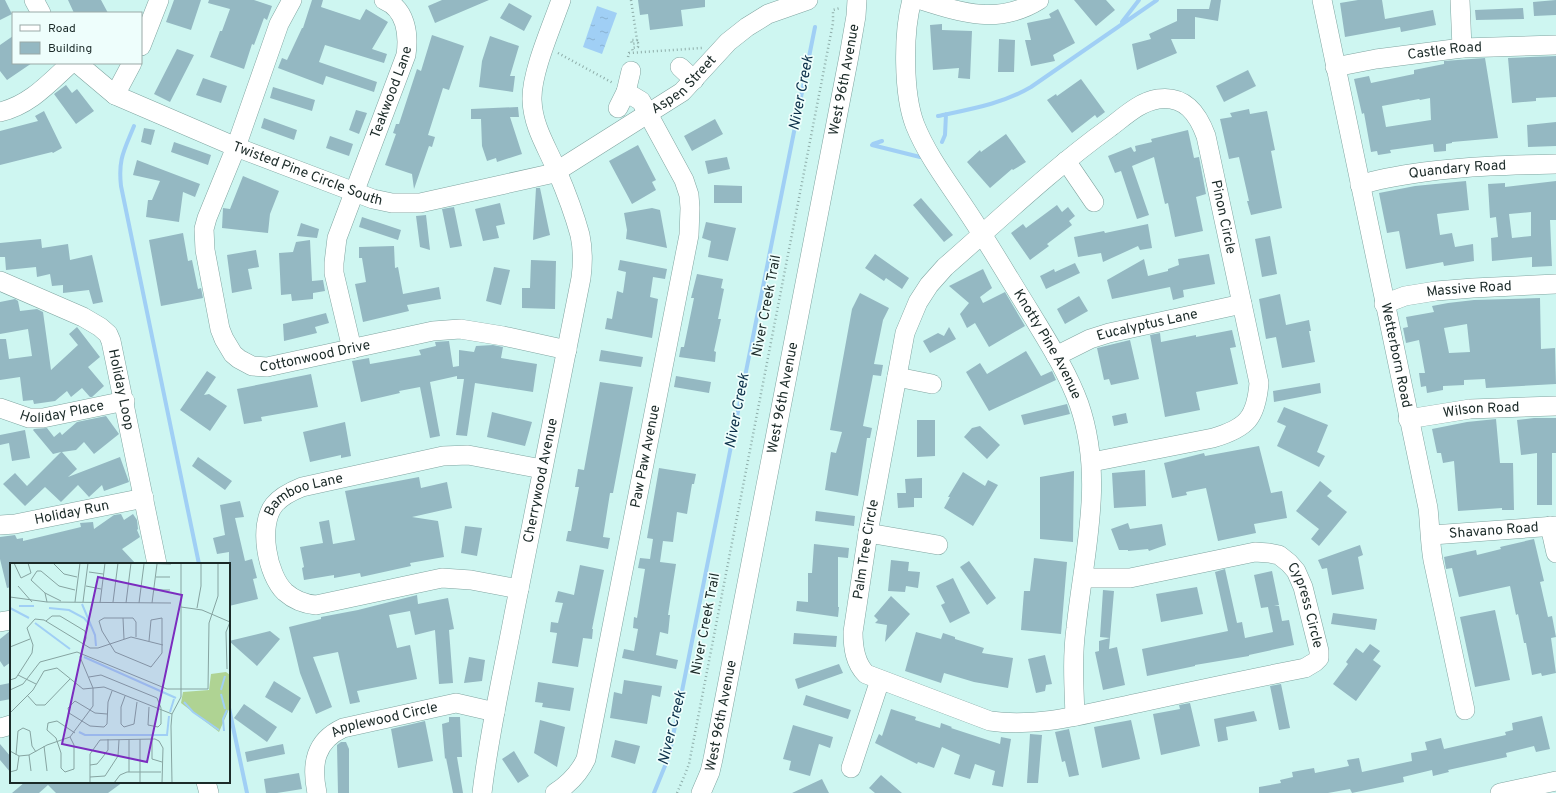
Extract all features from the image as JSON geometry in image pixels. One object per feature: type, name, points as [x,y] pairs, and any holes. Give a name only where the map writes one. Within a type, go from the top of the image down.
[{"type":"street","points":[[34,0],[40,12]]},
{"type":"street","points":[[142,43],[158,0]]},
{"type":"street","points":[[236,147],[279,24],[292,0]]},
{"type":"street","name":"Teakwood Lane","points":[[352,349],[336,286],[334,263],[338,238],[354,191],[406,55],[408,45],[407,32],[402,15],[398,10],[384,0]]},
{"type":"street","name":"Cherrywood Avenue","points":[[482,793],[495,712],[583,264],[582,246],[574,213],[534,120],[532,99],[539,64],[561,0]]},
{"type":"street","name":"Aspen Street","points":[[557,171],[595,139],[649,114],[682,92],[728,42],[747,27],[768,14],[808,0]]},
{"type":"street","name":"West 96th Avenue","points":[[701,793],[710,772],[713,759],[849,56],[856,16],[857,0]]},
{"type":"street","name":"Knotty Pine Avenue","points":[[912,0],[908,22],[906,66],[907,92],[910,111],[915,125],[933,160],[982,234],[1065,372],[1078,402],[1089,441],[1092,462],[1092,488],[1089,529],[1075,629],[1073,670],[1075,716]]},
{"type":"street","points":[[921,0],[959,12],[976,15],[1006,13],[1039,0]]},
{"type":"street","name":"Wetterborn Road","points":[[1322,0],[1334,67],[1428,508],[1432,535],[1431,546],[1433,560],[1465,710]]},
{"type":"street","points":[[1460,0],[1462,48]]},
{"type":"street","name":"Castle Road","points":[[1334,67],[1376,59],[1462,48],[1556,45]]},
{"type":"street","name":"Paw Paw Avenue","points":[[555,793],[578,774],[586,759],[689,235],[689,195],[684,180],[641,101],[622,100],[632,62]]},
{"type":"street","points":[[0,112],[13,109],[23,104],[70,64]]},
{"type":"street","name":"Twisted Pine Circle South","points":[[77,64],[115,95],[236,147],[373,199],[392,203],[420,202],[557,171]]},
{"type":"street","points":[[115,95],[131,64]]},
{"type":"street","points":[[680,68],[694,80]]},
{"type":"street","name":"Pinon Circle","points":[[982,234],[1084,146],[1135,108],[1145,103],[1160,99],[1172,100],[1182,102],[1189,106],[1200,121],[1206,136],[1259,383],[1258,399],[1248,421],[1241,427],[1228,433],[1213,438],[1092,462]]},
{"type":"street","name":"Cottonwood Drive","points":[[236,147],[207,218],[204,239],[220,329],[228,347],[238,359],[252,366],[267,367],[433,331],[460,329],[503,336],[567,350]]},
{"type":"street","points":[[1066,162],[1094,202]]},
{"type":"street","name":"Quandary Road","points":[[1360,185],[1395,176],[1452,168],[1556,164]]},
{"type":"street","name":"Palm Tree Circle","points":[[982,234],[945,267],[930,285],[918,302],[905,334],[868,533],[853,632],[853,648],[860,667],[866,674],[990,721],[1031,723],[1075,716]]},
{"type":"street","name":"Holiday Loop","points":[[0,281],[83,317],[100,327],[108,334],[125,401],[157,563]]},
{"type":"street","name":"Massive Road","points":[[1384,304],[1405,296],[1436,291],[1556,284]]},
{"type":"street","name":"Eucalyptus Lane","points":[[1056,356],[1090,339],[1109,333],[1242,304]]},
{"type":"street","points":[[897,377],[932,384]]},
{"type":"street","name":"Holiday Place","points":[[0,408],[29,418],[42,418],[125,401]]},
{"type":"street","name":"Wilson Road","points":[[1408,419],[1470,409],[1556,406]]},
{"type":"street","name":"Bamboo Lane","points":[[519,589],[471,580],[442,578],[316,606],[308,605],[294,599],[284,591],[276,578],[269,561],[267,550],[266,526],[268,514],[283,496],[302,487],[443,456],[468,455],[542,469]]},
{"type":"street","name":"Holiday Run","points":[[0,525],[15,524],[144,498]]},
{"type":"street","points":[[1553,526],[1556,553]]},
{"type":"street","name":"Shavano Road","points":[[1432,535],[1553,526]]},
{"type":"street","points":[[868,533],[938,545]]},
{"type":"street","name":"Cypress Circle","points":[[1075,716],[1305,668],[1316,662],[1319,658],[1319,651],[1303,587],[1296,570],[1289,562],[1279,555],[1255,552],[1130,578],[1083,578]]},
{"type":"street","points":[[0,622],[10,620]]},
{"type":"street","points":[[851,768],[880,680]]},
{"type":"street","name":"Applewood Circle","points":[[316,790],[315,761],[317,752],[330,736],[343,728],[456,703],[495,712]]},
{"type":"street","points":[[0,728],[10,725]]},
{"type":"street","points":[[1500,793],[1556,781]]},
{"type":"path","points":[[631,0],[637,40],[631,40],[632,44],[638,43],[638,47],[632,48],[632,62]]},
{"type":"path","name":"Niver Creek Trail","points":[[676,793],[689,764],[833,23],[833,10]]},
{"type":"water","points":[[597,6],[617,13],[602,54],[583,47]]},
{"type":"building","points":[[0,0],[5,0],[12,14],[0,20]]},
{"type":"building","points":[[68,0],[101,0],[107,12],[74,12]]},
{"type":"building","points":[[174,0],[201,0],[191,30],[166,22]]},
{"type":"building","points":[[209,0],[254,0],[272,6],[267,20],[264,18],[254,45],[252,44],[244,69],[210,57],[230,9],[208,3]]},
{"type":"building","points":[[312,0],[323,0],[321,7],[360,20],[366,9],[388,22],[372,49],[387,54],[384,63],[325,45],[319,62],[377,82],[374,92],[326,76],[323,85],[278,68],[282,58],[287,60],[303,28]]},
{"type":"building","points":[[442,0],[489,0],[435,23],[428,6]]},
{"type":"building","points":[[638,0],[705,0],[705,7],[681,10],[683,26],[650,30],[648,14],[640,15]]},
{"type":"building","points":[[1074,0],[1106,0],[1115,10],[1096,26]]},
{"type":"building","points":[[1211,0],[1221,0],[1218,21],[1195,17],[1195,39],[1171,39],[1177,53],[1137,70],[1132,44],[1151,39],[1149,34],[1177,21],[1177,9],[1209,9]]},
{"type":"building","points":[[1358,0],[1382,0],[1385,19],[1433,10],[1436,25],[1401,32],[1400,27],[1345,37],[1340,3]]},
{"type":"building","points":[[1556,0],[1556,15],[1534,16],[1533,2]]},
{"type":"building","points":[[509,3],[532,16],[524,31],[500,18]]},
{"type":"building","points":[[1523,8],[1524,19],[1476,20],[1475,10]]},
{"type":"building","points":[[1058,9],[1075,43],[1053,55],[1055,61],[1031,66],[1025,40],[1031,40],[1027,23],[1051,18],[1049,14]]},
{"type":"building","points":[[942,24],[942,30],[972,31],[970,79],[958,78],[959,68],[933,70],[930,25]]},
{"type":"building","points":[[432,35],[464,46],[449,90],[443,88],[428,135],[435,137],[432,147],[429,146],[414,189],[412,174],[385,165],[396,134],[393,133],[396,124],[399,124],[417,69],[421,71]]},
{"type":"building","points":[[490,36],[519,46],[510,76],[515,76],[513,92],[479,87],[482,61]]},
{"type":"building","points":[[12,37],[12,64],[31,64],[7,80],[0,71],[0,45]]},
{"type":"building","points":[[999,39],[1015,40],[1014,72],[998,72]]},
{"type":"building","points":[[177,49],[194,55],[170,102],[154,94]]},
{"type":"building","points":[[1556,56],[1556,97],[1536,98],[1536,101],[1512,103],[1508,58]]},
{"type":"building","points":[[1485,58],[1498,138],[1452,142],[1446,144],[1446,151],[1434,152],[1433,144],[1390,150],[1391,153],[1378,155],[1377,151],[1371,152],[1364,113],[1362,114],[1354,79],[1369,76],[1371,83],[1414,74],[1414,70],[1444,64],[1444,61]],"holes":[[[1430,98],[1431,120],[1386,127],[1382,106]]]},
{"type":"building","points":[[1248,70],[1256,86],[1224,102],[1216,86]]},
{"type":"building","points":[[203,78],[227,86],[221,103],[196,95]]},
{"type":"building","points":[[1081,79],[1105,112],[1097,118],[1095,115],[1072,133],[1047,100],[1056,94],[1057,96]]},
{"type":"building","points":[[66,85],[72,93],[77,89],[94,111],[76,124],[54,94]]},
{"type":"building","points":[[273,87],[315,100],[312,111],[270,98]]},
{"type":"building","points":[[518,107],[519,117],[510,117],[522,154],[497,162],[496,158],[487,161],[482,146],[481,119],[471,119],[471,109]]},
{"type":"building","points":[[1249,109],[1250,114],[1267,111],[1275,150],[1271,151],[1282,208],[1251,215],[1239,157],[1229,159],[1220,119],[1232,117],[1230,113]]},
{"type":"building","points":[[356,110],[367,113],[359,134],[349,130]]},
{"type":"building","points":[[44,111],[62,148],[53,153],[0,165],[0,131],[38,121],[35,116]]},
{"type":"building","points":[[264,118],[297,130],[294,140],[261,128]]},
{"type":"building","points":[[715,119],[723,134],[692,151],[684,136]]},
{"type":"building","points":[[1556,122],[1556,146],[1528,147],[1527,125]]},
{"type":"building","points":[[144,128],[155,130],[151,145],[141,142]]},
{"type":"building","points":[[1188,130],[1194,158],[1199,157],[1206,194],[1196,197],[1203,231],[1175,237],[1168,203],[1165,204],[1154,157],[1132,166],[1149,215],[1137,219],[1121,171],[1115,173],[1108,156],[1131,147],[1134,152],[1136,151],[1135,146],[1152,142],[1151,139]]},
{"type":"building","points":[[1006,134],[1026,162],[1013,170],[1012,169],[990,188],[967,162],[980,150],[981,152]]},
{"type":"building","points":[[330,136],[353,144],[349,156],[326,148]]},
{"type":"building","points":[[174,142],[211,155],[208,165],[171,152]]},
{"type":"building","points":[[638,145],[656,180],[652,182],[656,190],[632,204],[609,161]]},
{"type":"building","points":[[727,157],[730,169],[708,174],[705,161]]},
{"type":"building","points":[[137,160],[200,184],[195,197],[183,192],[179,222],[146,217],[148,200],[152,200],[160,181],[133,175]]},
{"type":"building","points":[[243,176],[279,191],[270,214],[268,233],[222,228],[223,208],[230,209]]},
{"type":"building","points":[[1466,181],[1469,210],[1437,214],[1440,235],[1452,233],[1455,247],[1473,244],[1474,261],[1444,266],[1443,262],[1406,269],[1399,231],[1387,233],[1379,193],[1415,186]]},
{"type":"building","points":[[1556,181],[1556,220],[1550,220],[1552,266],[1532,267],[1532,257],[1492,261],[1491,238],[1498,237],[1496,217],[1490,218],[1488,184],[1505,183],[1505,187]],"holes":[[[1531,212],[1531,236],[1512,238],[1509,214]]]},
{"type":"building","points":[[714,185],[742,186],[742,203],[714,203]]},
{"type":"building","points":[[536,188],[540,188],[550,235],[533,240]]},
{"type":"building","points":[[921,198],[953,235],[944,242],[913,205]]},
{"type":"building","points":[[500,203],[505,224],[496,226],[499,238],[483,241],[475,209]]},
{"type":"building","points":[[1057,205],[1062,212],[1068,207],[1075,216],[1069,221],[1072,225],[1047,244],[1049,246],[1030,260],[1011,233],[1023,224],[1026,228]]},
{"type":"building","points":[[454,207],[462,246],[450,248],[442,209]]},
{"type":"building","points":[[652,208],[660,210],[667,248],[626,239],[627,230],[624,213]]},
{"type":"building","points":[[426,215],[430,250],[420,247],[416,216]]},
{"type":"building","points":[[362,217],[401,230],[398,240],[359,227]]},
{"type":"building","points":[[706,222],[736,228],[728,261],[708,257],[711,241],[702,238]]},
{"type":"building","points":[[301,223],[319,229],[317,238],[297,236]]},
{"type":"building","points":[[1148,224],[1152,248],[1140,250],[1138,246],[1103,262],[1101,253],[1078,257],[1074,237],[1104,231],[1105,233]]},
{"type":"building","points":[[183,233],[188,261],[192,260],[198,289],[201,288],[203,298],[161,306],[149,240]]},
{"type":"building","points":[[1270,236],[1277,274],[1262,277],[1255,239]]},
{"type":"building","points":[[41,239],[42,248],[68,244],[70,260],[92,255],[103,302],[93,304],[89,290],[63,293],[63,285],[52,286],[50,274],[37,277],[36,267],[6,270],[5,257],[0,257],[0,243]]},
{"type":"building","points":[[310,240],[312,281],[323,280],[325,291],[313,293],[313,299],[292,301],[291,294],[281,295],[279,253],[293,252],[296,242]]},
{"type":"building","points":[[394,246],[395,268],[398,267],[403,294],[439,287],[441,299],[407,305],[409,311],[363,322],[355,284],[366,282],[362,258],[359,258],[359,247]]},
{"type":"building","points":[[256,250],[259,267],[248,269],[252,289],[232,293],[227,255]]},
{"type":"building","points":[[875,254],[909,278],[902,289],[886,278],[884,281],[865,268]]},
{"type":"building","points":[[1209,254],[1215,284],[1183,290],[1184,297],[1173,300],[1170,287],[1112,299],[1107,280],[1144,259],[1148,276],[1168,271],[1168,269],[1179,265],[1178,259]]},
{"type":"building","points":[[531,260],[556,261],[555,309],[522,308],[522,288],[530,288]]},
{"type":"building","points":[[620,260],[667,269],[665,279],[653,277],[650,297],[658,299],[652,338],[605,329],[607,318],[612,319],[617,291],[623,293],[626,272],[618,270]]},
{"type":"building","points":[[1075,263],[1080,273],[1046,289],[1040,276],[1054,269],[1055,272]]},
{"type":"building","points":[[494,267],[510,270],[501,305],[486,301]]},
{"type":"building","points":[[983,269],[992,288],[980,297],[983,303],[1005,292],[1025,326],[989,347],[975,323],[967,328],[960,314],[969,303],[949,286]]},
{"type":"building","points":[[697,274],[723,279],[721,288],[724,289],[718,319],[721,319],[714,351],[716,352],[715,362],[679,357],[681,347],[684,347],[694,298],[691,298]]},
{"type":"building","points":[[860,293],[889,308],[883,320],[874,364],[883,365],[881,376],[873,375],[863,426],[872,428],[870,438],[867,438],[858,496],[825,490],[831,452],[836,453],[842,432],[830,430],[852,309]]},
{"type":"building","points":[[1280,294],[1286,325],[1309,320],[1311,331],[1309,331],[1315,362],[1282,368],[1276,337],[1266,339],[1259,299]]},
{"type":"building","points":[[1079,296],[1088,311],[1065,324],[1057,309]]},
{"type":"building","points":[[1540,298],[1541,349],[1555,348],[1556,384],[1486,388],[1485,379],[1464,380],[1464,385],[1443,386],[1443,390],[1427,393],[1426,386],[1421,387],[1419,373],[1425,373],[1419,340],[1406,343],[1403,328],[1408,327],[1406,317],[1434,312],[1432,306],[1474,300]],"holes":[[[1467,324],[1470,352],[1449,353],[1444,328]]]},
{"type":"building","points":[[15,299],[18,301],[20,311],[37,309],[43,312],[51,370],[78,345],[69,334],[77,327],[100,357],[88,367],[104,386],[92,397],[90,397],[82,388],[71,397],[67,391],[55,401],[34,404],[33,400],[23,401],[20,377],[0,380],[0,339],[6,339],[9,359],[32,356],[28,329],[0,334],[0,302]]},
{"type":"building","points":[[326,313],[329,323],[315,327],[317,333],[284,341],[283,324]]},
{"type":"building","points":[[949,327],[956,339],[930,353],[923,341],[938,333],[944,336]]},
{"type":"building","points":[[1232,330],[1236,347],[1230,348],[1238,384],[1196,392],[1200,410],[1165,417],[1150,335],[1160,333],[1161,342]]},
{"type":"building","points":[[1130,340],[1139,379],[1111,385],[1109,379],[1104,380],[1097,348]]},
{"type":"building","points":[[449,341],[453,367],[459,366],[459,350],[474,352],[476,346],[493,345],[503,347],[501,358],[537,364],[533,392],[475,383],[467,436],[456,435],[464,379],[457,379],[457,376],[430,382],[440,436],[430,438],[420,387],[399,391],[400,393],[361,402],[352,361],[369,358],[370,364],[421,355],[419,350],[436,346],[435,342]]},
{"type":"building","points":[[601,350],[643,357],[641,367],[599,361]]},
{"type":"building","points":[[1026,351],[1041,376],[1052,371],[1056,380],[989,411],[966,372],[980,363],[987,374]]},
{"type":"building","points":[[207,371],[216,377],[204,395],[209,394],[227,406],[210,431],[180,410]]},
{"type":"building","points":[[311,374],[318,407],[261,417],[262,421],[244,424],[237,389]]},
{"type":"building","points":[[676,376],[711,382],[709,393],[674,387]]},
{"type":"building","points":[[600,382],[633,387],[613,493],[610,493],[603,537],[610,538],[608,549],[566,541],[568,531],[571,531],[579,487],[575,487],[578,469],[584,470]]},
{"type":"building","points":[[1320,383],[1321,393],[1274,402],[1273,391]]},
{"type":"building","points":[[1067,404],[1070,414],[1024,425],[1021,415]]},
{"type":"building","points":[[1284,407],[1328,425],[1317,452],[1325,456],[1319,467],[1277,446],[1286,426],[1277,422]]},
{"type":"building","points":[[492,412],[532,422],[525,446],[487,437]]},
{"type":"building","points":[[1126,413],[1128,423],[1114,426],[1112,416]]},
{"type":"building","points":[[106,416],[119,434],[94,454],[84,442],[76,450],[62,452],[77,469],[68,477],[120,457],[129,482],[104,491],[102,485],[89,497],[78,485],[61,502],[45,487],[25,506],[3,484],[15,473],[27,486],[61,452],[53,454],[33,430],[34,429],[47,428],[54,437],[60,432],[62,435],[77,422]]},
{"type":"building","points":[[1556,418],[1556,453],[1552,453],[1552,505],[1537,505],[1537,453],[1521,455],[1517,420]]},
{"type":"building","points":[[1496,419],[1500,463],[1513,463],[1514,510],[1502,510],[1502,508],[1458,511],[1454,461],[1443,463],[1441,453],[1437,453],[1432,429],[1467,422]]},
{"type":"building","points":[[917,420],[935,420],[935,456],[917,457]]},
{"type":"building","points":[[345,422],[351,456],[341,458],[341,455],[310,462],[303,432]]},
{"type":"building","points":[[980,426],[1000,445],[987,459],[964,437],[972,428]]},
{"type":"building","points":[[25,430],[30,458],[12,461],[9,443],[0,445],[0,435]]},
{"type":"building","points":[[1259,446],[1271,493],[1282,491],[1287,518],[1254,524],[1256,533],[1218,541],[1206,488],[1186,492],[1187,495],[1172,498],[1164,463],[1204,453],[1205,456]]},
{"type":"building","points":[[198,457],[232,481],[225,490],[192,466]]},
{"type":"building","points":[[659,468],[696,474],[694,484],[692,484],[687,514],[677,512],[673,542],[663,541],[660,562],[676,564],[668,615],[670,615],[668,634],[660,632],[656,655],[678,660],[676,669],[622,658],[624,649],[634,651],[638,629],[633,628],[634,617],[637,618],[645,569],[638,568],[640,558],[650,559],[653,539],[647,538]]},
{"type":"building","points":[[1145,470],[1146,506],[1114,508],[1112,473]]},
{"type":"building","points":[[1074,471],[1073,542],[1040,539],[1040,477]]},
{"type":"building","points":[[963,472],[985,486],[988,480],[998,485],[973,526],[944,508],[950,497],[948,497]]},
{"type":"building","points":[[419,477],[421,488],[447,482],[452,508],[412,517],[438,521],[444,557],[410,563],[411,566],[361,577],[360,573],[334,578],[334,575],[304,580],[302,568],[304,567],[300,547],[323,543],[319,522],[329,520],[333,544],[355,540],[345,491]]},
{"type":"building","points":[[922,478],[922,498],[914,498],[914,507],[898,508],[897,493],[906,493],[905,479]]},
{"type":"building","points":[[1320,481],[1332,491],[1327,496],[1347,512],[1319,546],[1311,539],[1319,529],[1296,511]]},
{"type":"building","points":[[240,501],[244,517],[235,518],[245,561],[252,559],[257,578],[253,579],[258,599],[230,606],[229,552],[217,554],[213,538],[225,535],[220,505]]},
{"type":"building","points":[[816,511],[855,516],[854,526],[815,521]]},
{"type":"building","points":[[121,514],[124,520],[133,514],[137,520],[137,530],[140,537],[122,549],[135,563],[10,563],[10,587],[7,588],[0,559],[0,537],[15,535],[17,539],[23,538],[23,541],[81,527],[80,523],[93,522],[94,529],[114,515]]},
{"type":"building","points":[[1128,523],[1130,529],[1162,524],[1166,545],[1149,551],[1148,549],[1128,551],[1119,550],[1111,529]]},
{"type":"building","points":[[465,526],[482,528],[477,556],[461,553]]},
{"type":"building","points":[[1534,539],[1544,581],[1540,582],[1548,617],[1552,616],[1556,637],[1551,638],[1556,673],[1542,676],[1541,673],[1532,675],[1526,643],[1524,643],[1518,614],[1516,615],[1510,586],[1459,597],[1452,568],[1446,569],[1444,557],[1476,550],[1477,555],[1501,549],[1500,547]]},
{"type":"building","points":[[814,544],[849,548],[848,558],[838,557],[838,617],[796,611],[797,601],[808,602],[808,573],[812,573]]},
{"type":"building","points":[[1360,545],[1363,555],[1358,557],[1364,589],[1332,595],[1327,568],[1322,569],[1318,560]]},
{"type":"building","points":[[1034,558],[1067,562],[1061,634],[1021,630],[1024,591],[1030,591]]},
{"type":"building","points":[[891,560],[909,562],[908,571],[920,572],[918,588],[906,586],[905,592],[888,591]]},
{"type":"building","points":[[969,561],[996,598],[987,605],[960,567]]},
{"type":"building","points":[[580,565],[604,570],[592,629],[592,639],[583,638],[578,667],[552,663],[557,633],[550,632],[551,622],[558,623],[563,603],[555,602],[558,591],[574,595]]},
{"type":"building","points":[[1225,569],[1237,623],[1242,622],[1245,638],[1273,632],[1268,607],[1261,608],[1254,575],[1272,571],[1279,605],[1274,606],[1279,606],[1282,621],[1289,620],[1294,645],[1249,656],[1195,665],[1147,676],[1142,649],[1228,631],[1215,572]]},
{"type":"building","points":[[953,578],[970,613],[950,623],[941,605],[945,603],[936,586]]},
{"type":"building","points":[[1197,587],[1203,614],[1161,622],[1156,594]]},
{"type":"building","points":[[1103,590],[1114,591],[1110,638],[1100,637]]},
{"type":"building","points":[[417,595],[418,604],[448,598],[454,629],[449,630],[453,683],[439,684],[435,630],[415,635],[410,611],[389,615],[397,648],[410,645],[417,679],[357,691],[360,702],[350,704],[338,652],[313,657],[332,707],[316,714],[300,673],[289,627],[321,619],[321,617],[358,610]]},
{"type":"building","points":[[891,596],[910,614],[885,642],[887,625],[875,623],[878,620],[874,616]]},
{"type":"building","points":[[1495,610],[1510,680],[1475,687],[1460,617]]},
{"type":"building","points":[[1333,613],[1377,619],[1375,630],[1331,624]]},
{"type":"building","points":[[10,631],[10,663],[4,667],[0,661],[0,639]]},
{"type":"building","points":[[270,631],[280,639],[257,666],[230,641]]},
{"type":"building","points":[[916,632],[941,639],[943,633],[955,637],[955,639],[984,648],[982,653],[1013,658],[1008,688],[974,682],[944,673],[941,683],[905,671]]},
{"type":"building","points":[[794,633],[837,636],[836,647],[793,644]]},
{"type":"building","points":[[1110,638],[1109,649],[1117,647],[1125,685],[1103,690],[1095,652],[1099,651],[1099,641]]},
{"type":"building","points":[[1370,644],[1380,651],[1373,660],[1381,666],[1356,701],[1333,684],[1348,664],[1346,662],[1356,648],[1363,653]]},
{"type":"building","points":[[1045,655],[1052,684],[1046,685],[1045,691],[1036,693],[1028,659]]},
{"type":"building","points":[[469,657],[485,660],[482,681],[464,683]]},
{"type":"building","points":[[839,664],[843,673],[798,689],[795,679]]},
{"type":"building","points":[[624,680],[662,686],[660,697],[652,695],[647,724],[610,718],[614,692],[622,694]]},
{"type":"building","points":[[274,681],[301,698],[292,713],[265,697]]},
{"type":"building","points":[[538,682],[574,688],[570,711],[542,707],[543,703],[535,702]]},
{"type":"building","points":[[10,683],[10,699],[0,701],[0,685]]},
{"type":"building","points":[[1281,684],[1290,728],[1279,730],[1270,686]]},
{"type":"building","points":[[806,695],[851,710],[848,719],[803,705]]},
{"type":"building","points":[[1190,703],[1200,746],[1161,755],[1153,714],[1180,709],[1179,705]]},
{"type":"building","points":[[244,704],[277,727],[267,742],[234,718]]},
{"type":"building","points":[[891,709],[916,717],[915,720],[940,728],[941,723],[952,727],[951,728],[1000,744],[1001,737],[1011,739],[1003,787],[992,785],[995,771],[975,764],[970,779],[954,774],[960,755],[942,747],[934,768],[918,762],[917,764],[875,743],[879,734],[882,736]]},
{"type":"building","points":[[1254,711],[1257,721],[1226,727],[1228,740],[1218,742],[1214,719]]},
{"type":"building","points":[[1542,716],[1550,749],[1536,752],[1534,746],[1506,753],[1507,757],[1448,770],[1449,772],[1433,776],[1432,770],[1403,777],[1404,782],[1352,793],[1350,789],[1328,793],[1259,793],[1259,787],[1281,783],[1280,780],[1293,777],[1292,772],[1314,768],[1315,773],[1349,766],[1347,760],[1359,758],[1362,772],[1412,761],[1411,753],[1427,750],[1425,742],[1441,738],[1444,749],[1506,735],[1505,732],[1513,730],[1512,723]]},
{"type":"building","points":[[449,717],[460,717],[462,757],[457,757],[463,793],[453,793],[446,758],[445,759],[442,724],[449,722]]},
{"type":"building","points":[[540,720],[565,727],[557,767],[534,753]]},
{"type":"building","points":[[1131,720],[1140,759],[1102,768],[1094,727]]},
{"type":"building","points":[[425,721],[433,761],[398,768],[391,729]]},
{"type":"building","points":[[793,725],[833,737],[830,748],[819,744],[810,776],[789,770],[791,761],[783,759]]},
{"type":"building","points":[[1069,729],[1079,775],[1069,777],[1065,761],[1062,762],[1055,732]]},
{"type":"building","points":[[1030,734],[1042,735],[1038,783],[1027,783]]},
{"type":"building","points":[[615,740],[640,746],[635,764],[611,757]]},
{"type":"building","points":[[341,742],[346,742],[349,749],[349,793],[338,793],[337,745]]},
{"type":"building","points":[[0,744],[10,756],[10,772],[0,760]]},
{"type":"building","points":[[283,744],[285,754],[247,762],[245,752]]},
{"type":"building","points":[[514,751],[529,776],[518,783],[502,759]]},
{"type":"building","points":[[299,773],[302,789],[277,793],[266,793],[264,779]]},
{"type":"building","points":[[881,775],[902,793],[875,793],[869,788]]},
{"type":"building","points":[[822,779],[829,793],[792,793]]},
{"type":"building","points":[[24,783],[122,783],[108,793],[56,793],[48,785],[39,793],[12,793]]},
{"type":"waterway","points":[[1122,22],[1139,0]]},
{"type":"waterway","points":[[938,116],[998,102],[1020,93],[1031,87],[1157,0]]},
{"type":"waterway","name":"Niver Creek","points":[[654,793],[669,756],[815,27]]},
{"type":"waterway","points":[[942,142],[945,135],[946,114]]},
{"type":"waterway","points":[[134,126],[121,162],[121,186],[199,563]]},
{"type":"waterway","points":[[873,144],[882,141]]},
{"type":"waterway","points":[[872,145],[920,157]]},
{"type":"waterway","points":[[230,713],[247,793]]}]
